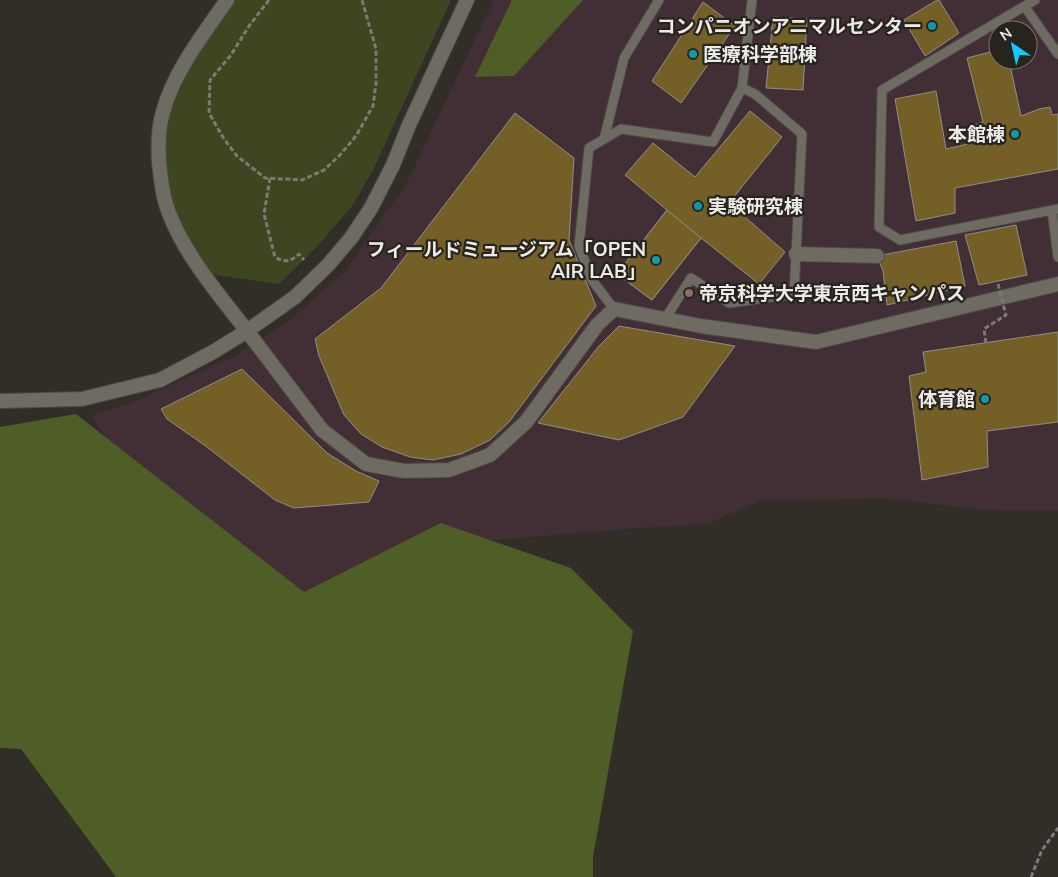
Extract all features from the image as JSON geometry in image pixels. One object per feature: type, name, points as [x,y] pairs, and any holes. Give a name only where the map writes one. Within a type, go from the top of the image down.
[{"type":"street","points":[[227,0],[178,74],[163,112],[158,150],[161,186],[171,217],[203,273],[322,430],[366,464],[404,471],[449,470],[490,455],[526,422],[597,325],[614,309],[700,326],[816,342],[1058,284]]},
{"type":"street","points":[[0,401],[82,399],[160,380],[213,352],[296,297],[328,265],[351,238],[371,208],[393,165],[409,125],[467,0]]},
{"type":"street","points":[[796,254],[878,256]]},
{"type":"lane","points":[[604,139],[624,58],[659,0]]},
{"type":"lane","points":[[614,309],[592,280],[579,246],[589,148],[621,129],[713,142],[742,88],[752,0]]},
{"type":"lane","points":[[1035,0],[882,90],[879,227],[900,240],[1055,210],[1058,257]]},
{"type":"lane","points":[[1025,7],[1058,54]]},
{"type":"lane","points":[[665,319],[691,278],[729,303],[794,294],[802,134],[755,94],[742,88]]},
{"type":"path","points":[[269,0],[249,26],[231,55],[210,80],[209,113],[224,139],[237,156],[265,178],[302,180],[324,170],[340,156],[356,136],[373,106],[376,83],[376,49],[362,0]]},
{"type":"path","points":[[270,178],[264,214],[275,257],[283,262],[290,261],[299,254],[304,260]]},
{"type":"path","points":[[986,343],[984,329],[1006,315],[998,284]]},
{"type":"path","points":[[1032,877],[1042,850],[1058,828]]},
{"type":"shaded area","name":"帝京科学大学東京西キャンパス","points":[[494,0],[1058,0],[1058,511],[984,510],[883,498],[760,501],[706,524],[444,544],[342,613],[178,542],[91,416],[131,403],[235,356],[296,315],[345,271],[406,184]]},
{"type":"green space","points":[[227,0],[451,0],[373,170],[352,206],[318,246],[279,284],[203,273],[161,186],[163,111]]},
{"type":"green space","points":[[512,0],[583,0],[514,76],[475,77]]},
{"type":"green space","points":[[76,414],[304,592],[441,523],[571,568],[633,631],[593,857],[593,877],[116,877],[21,749],[0,748],[0,427]]},
{"type":"building","name":"コンパニオンアニマルセンター","points":[[939,0],[959,33],[925,56],[904,20]]},
{"type":"building","name":"医療科学部棟","points":[[703,2],[735,26],[681,103],[652,81]]},
{"type":"building","points":[[773,17],[807,19],[803,90],[766,88]]},
{"type":"building","name":"本館棟","points":[[988,53],[988,70],[1011,70],[1021,116],[1050,107],[1052,115],[1058,114],[1058,169],[955,188],[955,213],[916,221],[895,99],[936,91],[946,149],[972,143],[972,126],[983,122],[967,58]]},
{"type":"building","name":"実験研究棟","points":[[750,111],[782,137],[729,203],[785,252],[759,284],[701,238],[652,300],[617,274],[667,210],[625,175],[653,143],[695,177]]},
{"type":"building","points":[[515,113],[574,158],[569,240],[596,306],[509,422],[490,440],[461,454],[433,460],[410,457],[382,447],[361,434],[344,415],[319,356],[315,339],[381,288]]},
{"type":"building","name":"フィールドミュージアム「OPEN AIR LAB」","points":[[667,210],[701,238],[652,300],[617,274]]},
{"type":"building","points":[[1016,225],[1027,275],[979,285],[965,235]]},
{"type":"building","points":[[956,241],[965,286],[887,305],[883,271],[877,256]]},
{"type":"building","points":[[619,326],[735,346],[683,417],[619,440],[538,423],[599,346]]},
{"type":"building","name":"体育館","points":[[1058,332],[1058,422],[987,431],[988,467],[922,480],[909,376],[926,372],[923,352]]},
{"type":"building","points":[[242,369],[327,453],[356,471],[379,481],[369,502],[294,508],[275,500],[207,447],[167,419],[161,409]]},
{"type":"place","name":"コンパニオンアニマルセンター","points":[[932,26]]},
{"type":"place","name":"医療科学部棟","points":[[693,54]]},
{"type":"place","name":"本館棟","points":[[1015,134]]},
{"type":"place","name":"実験研究棟","points":[[698,206]]},
{"type":"place","name":"フィールドミュージアム「OPEN AIR LAB」","points":[[656,260]]},
{"type":"place","name":"帝京科学大学東京西キャンパス","points":[[689,293]]},
{"type":"place","name":"体育館","points":[[985,399]]}]
